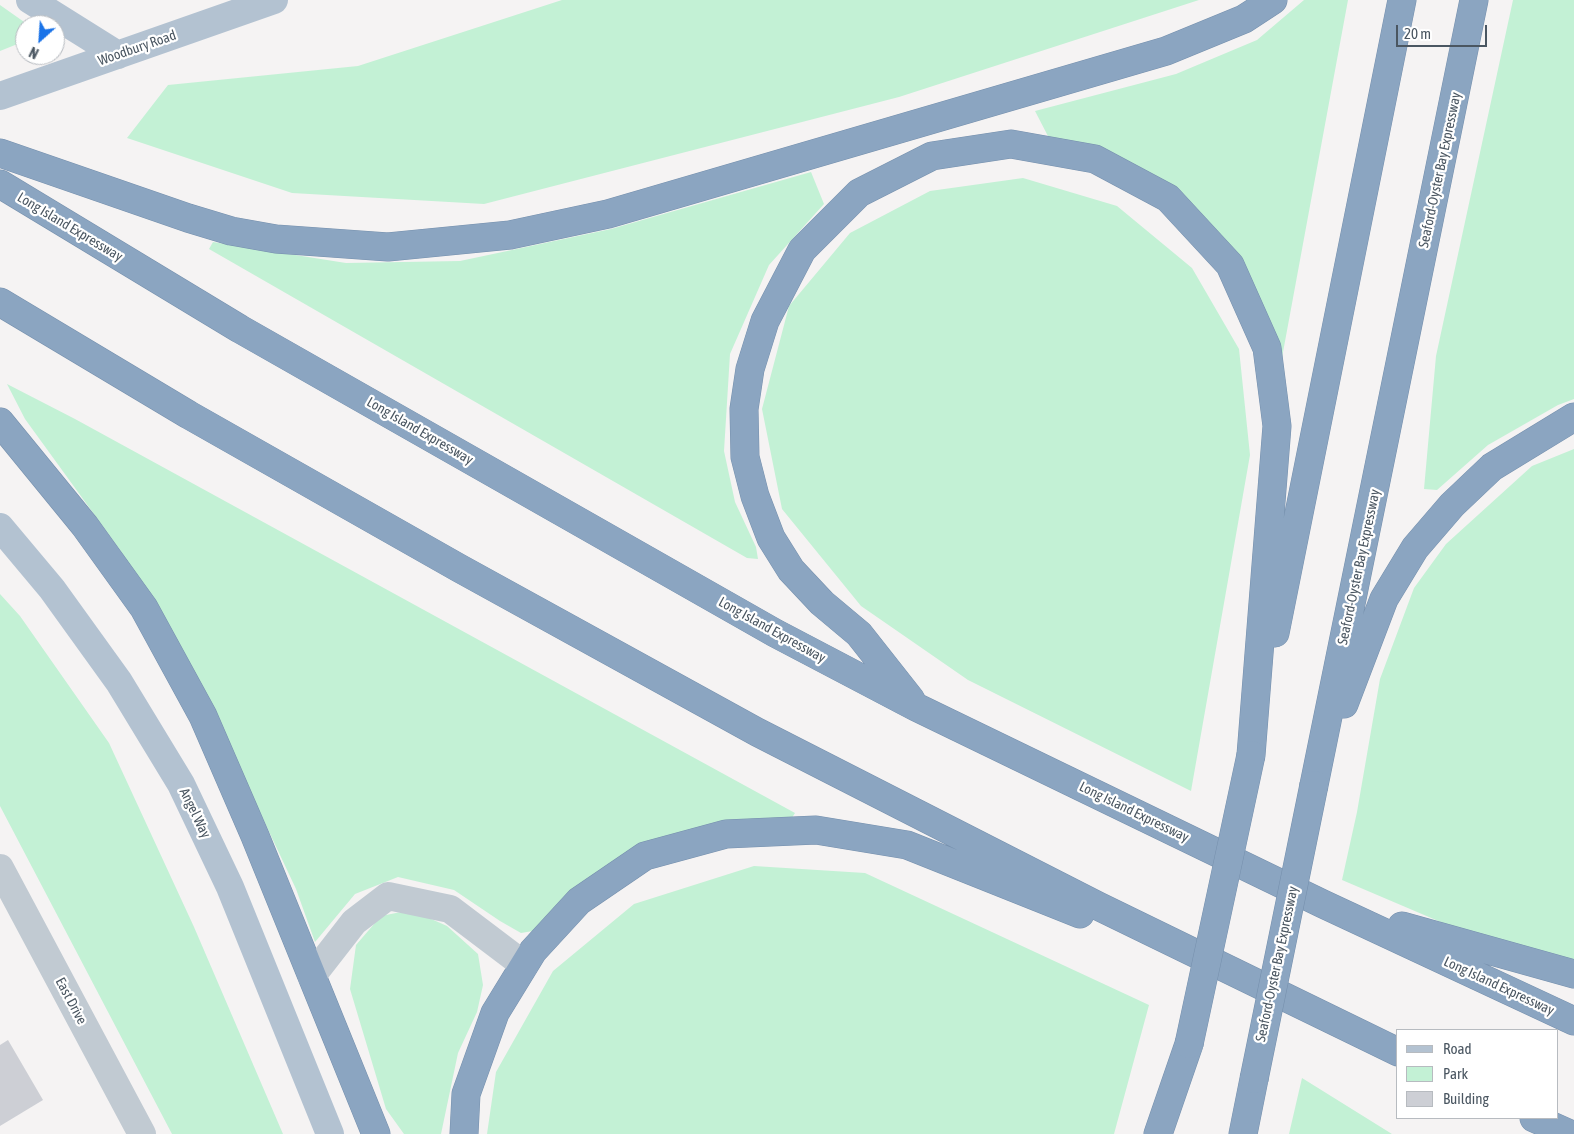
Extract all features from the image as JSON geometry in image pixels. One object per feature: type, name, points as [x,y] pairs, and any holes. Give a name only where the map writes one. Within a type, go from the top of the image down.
[{"type":"highway","points":[[0,153],[231,231],[276,239],[388,246],[510,235],[608,214],[1166,51],[1244,19],[1273,0]]},
{"type":"highway","points":[[1171,1134],[1251,754],[1402,0]]},
{"type":"highway","name":"Seaford-Oyster Bay Expressway","points":[[1242,1134],[1474,0]]},
{"type":"highway","points":[[916,707],[859,634],[822,603],[791,570],[771,538],[754,496],[746,457],[744,410],[750,369],[765,321],[802,250],[859,193],[932,156],[1011,144],[1095,159],[1168,198],[1230,265],[1267,348],[1277,426],[1251,754]]},
{"type":"highway","name":"Long Island Expressway","points":[[10,190],[248,334],[775,633],[916,707],[1322,904],[1574,1020]]},
{"type":"highway","points":[[0,302],[189,415],[450,564],[757,732],[1098,906],[1396,1051]]},
{"type":"highway","points":[[1314,785],[1384,599],[1415,548],[1452,505],[1492,467],[1574,418]]},
{"type":"highway","points":[[0,422],[85,526],[144,608],[203,716],[256,836],[376,1134]]},
{"type":"highway","points":[[464,1134],[466,1094],[495,1013],[533,951],[579,901],[645,856],[726,834],[816,830],[907,846],[1279,994]]},
{"type":"highway","points":[[1322,904],[1574,974]]},
{"type":"highway","points":[[1158,1134],[1189,1044]]},
{"type":"highway","points":[[1536,1119],[1570,1134]]},
{"type":"main road","points":[[30,0],[118,55]]},
{"type":"main road","name":"Woodbury Road","points":[[0,96],[274,0]]},
{"type":"main road","name":"Angel Way","points":[[0,526],[52,589],[119,682],[181,784],[230,886],[330,1134]]},
{"type":"street","name":"East Drive","points":[[0,868],[142,1134]]},
{"type":"street","points":[[312,976],[354,922],[388,896],[450,909],[524,965]]},
{"type":"green space","points":[[562,0],[1199,0],[899,97],[484,204],[292,193],[127,138],[168,85],[358,66]]},
{"type":"green space","points":[[1304,0],[1348,0],[1281,363],[1235,256],[1050,140],[1035,111],[1176,74],[1257,40]]},
{"type":"green space","points":[[1513,0],[1574,0],[1574,399],[1558,405],[1488,445],[1437,490],[1424,489],[1436,356]]},
{"type":"green space","points":[[0,5],[15,16],[15,45],[0,51]]},
{"type":"green space","points":[[811,172],[824,204],[769,265],[730,354],[724,451],[735,502],[756,547],[758,559],[747,558],[209,249],[213,242],[346,263],[460,261],[611,229]]},
{"type":"green space","points":[[1023,178],[1117,206],[1192,268],[1239,349],[1250,455],[1191,791],[968,680],[861,606],[782,509],[762,409],[789,306],[850,233],[930,191]]},
{"type":"green space","points":[[7,384],[75,419],[795,813],[788,824],[714,825],[539,930],[521,933],[454,890],[398,877],[355,894],[315,942],[296,889],[202,689],[120,550],[25,419]]},
{"type":"green space","points":[[1574,449],[1574,962],[1450,926],[1342,880],[1357,812],[1380,679],[1414,588],[1446,544],[1532,466]]},
{"type":"green space","points":[[0,594],[20,616],[109,743],[194,927],[283,1134],[172,1134],[0,806]]},
{"type":"green space","points":[[754,866],[865,873],[1149,1005],[1114,1134],[487,1134],[496,1072],[553,971],[634,904]]},
{"type":"green space","points":[[411,910],[447,926],[478,954],[483,985],[477,1012],[458,1053],[441,1134],[404,1134],[386,1109],[350,989],[356,945],[381,916]]},
{"type":"green space","points":[[1302,1078],[1392,1134],[1289,1134]]},
{"type":"building","points":[[8,1040],[43,1100],[0,1126],[0,1045]]}]
